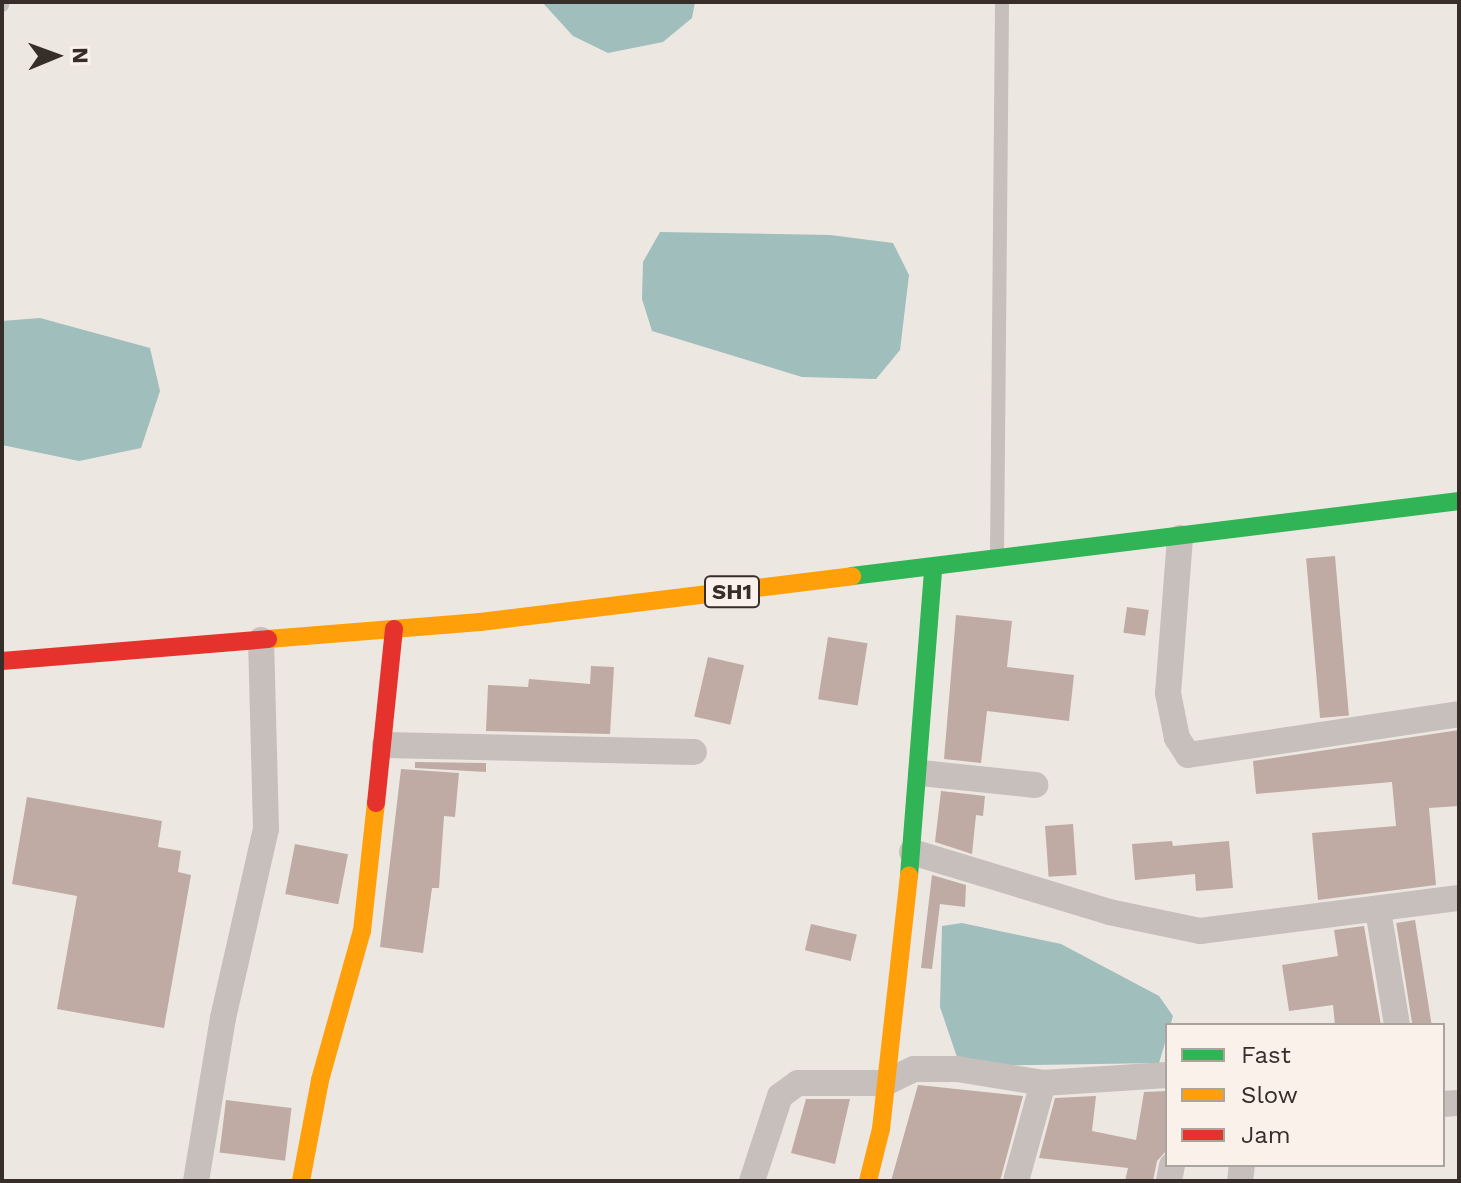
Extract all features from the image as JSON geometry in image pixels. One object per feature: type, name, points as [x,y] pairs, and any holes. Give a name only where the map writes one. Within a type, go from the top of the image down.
[{"type":"main road","name":"SH1","points":[[2,661],[394,629],[933,568],[997,556],[1180,538],[1459,501]]},
{"type":"main road","points":[[868,1181],[885,1083],[921,773],[933,568]]},
{"type":"main road","points":[[301,1181],[320,1080],[362,931],[385,745],[394,629]]},
{"type":"street","points":[[1180,538],[1168,693],[1177,738],[1188,755],[1459,714]]},
{"type":"street","points":[[196,1181],[223,1018],[266,829],[261,640]]},
{"type":"street","points":[[385,745],[694,752]]},
{"type":"street","points":[[921,773],[1035,785]]},
{"type":"street","points":[[912,852],[1109,912],[1200,931],[1459,898]]},
{"type":"street","points":[[1378,910],[1397,1023]]},
{"type":"street","points":[[752,1181],[780,1096],[798,1083],[885,1083],[914,1069],[943,1069],[1043,1083],[1165,1075]]},
{"type":"street","points":[[1016,1181],[1043,1083]]},
{"type":"lane","points":[[997,556],[1002,2]]},
{"type":"water","points":[[542,2],[695,2],[692,18],[663,42],[608,53],[573,36]]},
{"type":"water","points":[[660,232],[830,235],[893,243],[909,275],[900,350],[876,379],[802,377],[652,331],[642,299],[643,262]]},
{"type":"water","points":[[40,318],[150,348],[160,391],[141,448],[79,461],[2,445],[2,321]]},
{"type":"water","points":[[962,923],[1061,944],[1159,996],[1173,1016],[1171,1023],[1165,1023],[1165,1043],[1159,1063],[960,1066],[940,1007],[942,926]]},
{"type":"building","points":[[1335,556],[1349,715],[1320,718],[1306,559]]},
{"type":"building","points":[[1127,607],[1149,610],[1145,636],[1123,633]]},
{"type":"building","points":[[956,615],[1012,621],[1007,667],[1074,675],[1069,721],[987,711],[981,763],[944,759]]},
{"type":"building","points":[[828,637],[868,643],[858,705],[818,699]]},
{"type":"building","points":[[708,657],[744,665],[730,725],[694,716]]},
{"type":"building","points":[[591,666],[614,667],[610,734],[486,731],[488,685],[528,687],[529,679],[590,684]]},
{"type":"building","points":[[1459,730],[1459,806],[1429,808],[1436,885],[1318,900],[1312,833],[1396,826],[1392,782],[1256,794],[1253,761]]},
{"type":"building","points":[[415,762],[486,763],[486,772],[415,768]]},
{"type":"building","points":[[401,769],[459,773],[455,817],[444,816],[439,888],[432,888],[423,953],[380,947]]},
{"type":"building","points":[[941,791],[985,796],[983,816],[976,815],[972,854],[935,842]]},
{"type":"building","points":[[27,797],[162,821],[158,847],[181,851],[178,872],[191,875],[164,1028],[57,1009],[77,896],[12,884]]},
{"type":"building","points":[[1073,824],[1077,875],[1049,877],[1045,826]]},
{"type":"building","points":[[1172,841],[1173,846],[1229,841],[1233,888],[1196,891],[1195,874],[1135,880],[1132,844]]},
{"type":"building","points":[[295,844],[348,854],[338,904],[285,894]]},
{"type":"building","points":[[932,875],[966,885],[965,907],[940,904],[932,969],[921,968]]},
{"type":"building","points":[[1415,920],[1431,1023],[1412,1023],[1396,923]]},
{"type":"building","points":[[811,924],[857,935],[851,961],[805,950]]},
{"type":"building","points":[[1364,926],[1381,1023],[1335,1023],[1333,1005],[1289,1011],[1282,965],[1338,956],[1334,930]]},
{"type":"building","points":[[918,1085],[1023,1096],[1000,1181],[891,1181]]},
{"type":"building","points":[[1165,1091],[1165,1152],[1157,1161],[1153,1181],[1125,1181],[1128,1168],[1039,1158],[1055,1098],[1096,1096],[1092,1131],[1136,1140],[1144,1092]]},
{"type":"building","points":[[806,1099],[850,1099],[835,1164],[791,1153]]},
{"type":"building","points":[[226,1100],[292,1108],[285,1161],[220,1153]]},
{"type":"traffic: fast","points":[[852,576],[1459,501]]},
{"type":"traffic: fast","points":[[909,876],[933,568]]},
{"type":"traffic: slow","points":[[268,639],[480,622],[852,576]]},
{"type":"traffic: slow","points":[[301,1181],[320,1080],[362,931],[376,803]]},
{"type":"traffic: slow","points":[[868,1181],[881,1129],[909,876]]},
{"type":"traffic: jam","points":[[376,803],[394,629]]},
{"type":"traffic: jam","points":[[2,661],[268,639]]}]
